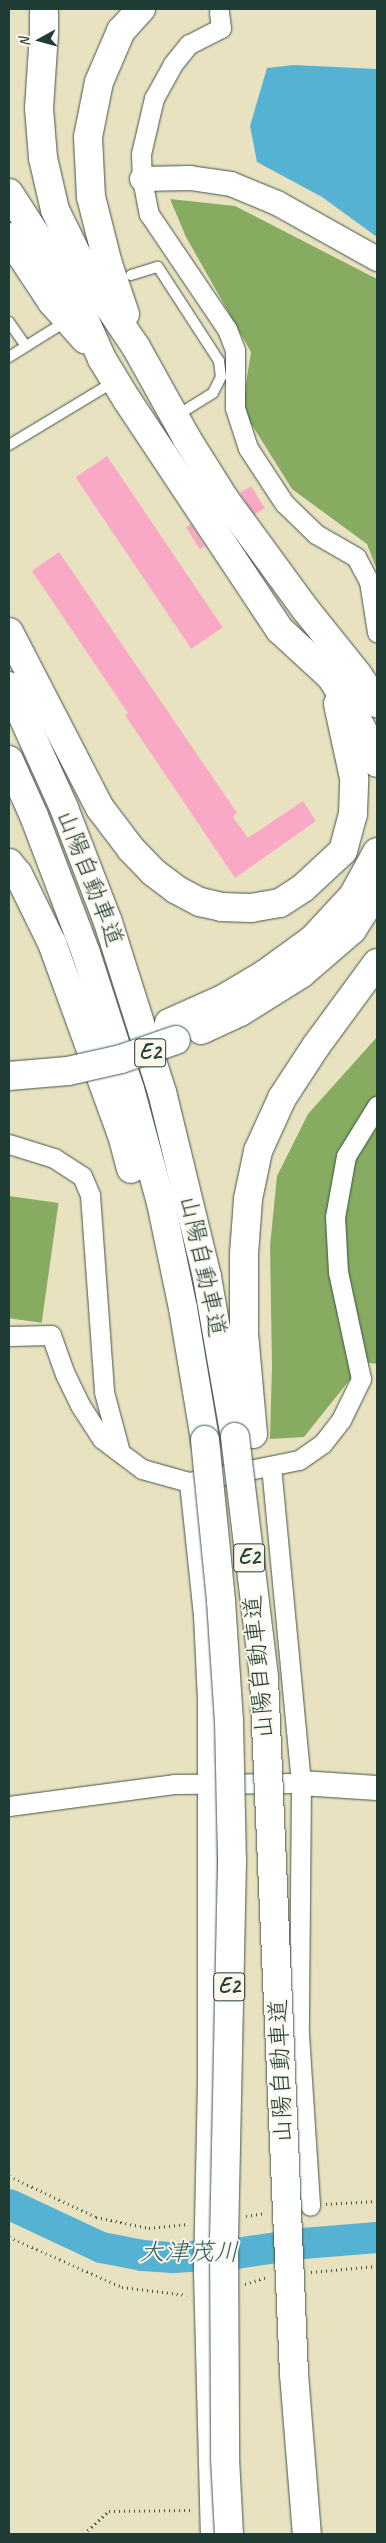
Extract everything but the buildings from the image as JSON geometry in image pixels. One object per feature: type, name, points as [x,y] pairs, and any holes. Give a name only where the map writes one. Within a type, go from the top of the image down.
[{"type":"highway","points":[[44,9],[39,108],[43,158],[55,210],[86,273],[136,347],[175,417],[224,498],[306,610],[358,675],[377,703]]},
{"type":"highway","points":[[136,347],[108,264],[91,197],[88,137],[99,82],[121,31],[141,9]]},
{"type":"highway","points":[[9,192],[71,289],[109,370]]},
{"type":"highway","points":[[9,236],[52,302],[109,370],[280,630],[331,677],[355,715],[376,757],[377,763]]},
{"type":"highway","points":[[9,632],[100,808],[131,849],[153,872],[177,890],[200,902],[221,908],[251,908],[280,902],[303,888],[343,851],[353,814],[354,778],[331,677]]},
{"type":"highway","name":"山陽自動車道","points":[[9,686],[64,808],[104,914],[162,1092],[257,1492],[294,2374],[306,2534]]},
{"type":"highway","name":"山陽自動車道","points":[[9,760],[34,816],[86,953],[130,1089],[161,1203],[183,1308],[205,1440],[221,1601],[229,1720],[232,1860],[224,2247],[225,2458],[229,2534]]},
{"type":"highway","points":[[9,1076],[68,1071],[121,1059],[173,1032],[265,974],[313,939],[353,896],[377,852]]},
{"type":"highway","points":[[9,863],[18,874],[52,943],[122,1135],[205,1440]]},
{"type":"highway","points":[[9,1057],[65,1053],[113,1042],[173,1032],[240,1012],[301,974],[352,930],[377,891]]},
{"type":"highway","points":[[244,1436],[244,1254],[248,1200],[258,1151],[282,1098],[316,1046],[377,963]]},
{"type":"street","points":[[219,12],[221,28],[189,44],[173,64],[154,98],[141,154],[142,179],[149,214],[227,329],[235,350],[235,408],[248,448],[284,503],[316,534],[356,557],[369,581],[377,632]]},
{"type":"street","points":[[142,179],[190,178],[232,184],[277,203],[377,259]]},
{"type":"street","points":[[9,1336],[52,1334],[65,1374],[80,1405],[102,1439],[142,1469],[189,1482],[299,1460],[323,1443],[369,1379],[338,1272],[335,1216],[346,1156],[377,1106]]},
{"type":"street","points":[[9,1144],[54,1158],[82,1176],[90,1195],[104,1392],[120,1452]]},
{"type":"street","points":[[271,1466],[301,1783],[299,2034],[310,2206]]},
{"type":"street","points":[[189,1482],[203,1614],[207,1699],[207,2080],[203,2272],[210,2534]]},
{"type":"street","points":[[9,1806],[174,1784],[301,1783],[377,1788]]},
{"type":"lane","points":[[131,276],[158,267],[218,361],[221,377],[212,393],[175,417]]},
{"type":"lane","points":[[9,322],[26,346]]},
{"type":"lane","points":[[9,357],[57,327]]},
{"type":"lane","points":[[9,445],[109,370]]},
{"type":"path","points":[[84,2534],[109,2511],[166,2508],[210,2511]]},
{"type":"green space","points":[[170,199],[235,206],[377,279],[377,570],[367,544],[292,489],[242,409],[251,352],[186,237]]},
{"type":"green space","points":[[377,1037],[377,1364],[364,1362],[304,1437],[270,1439],[272,1366],[270,1246],[277,1176],[308,1114]]},
{"type":"green space","points":[[9,1196],[59,1203],[42,1323],[9,1318]]},
{"type":"water","points":[[294,65],[377,69],[377,237],[322,197],[257,162],[250,126],[267,68]]},
{"type":"waterway","name":"大津茂川","points":[[9,2204],[101,2247],[142,2255],[173,2257],[236,2253],[302,2243],[377,2237]]}]
